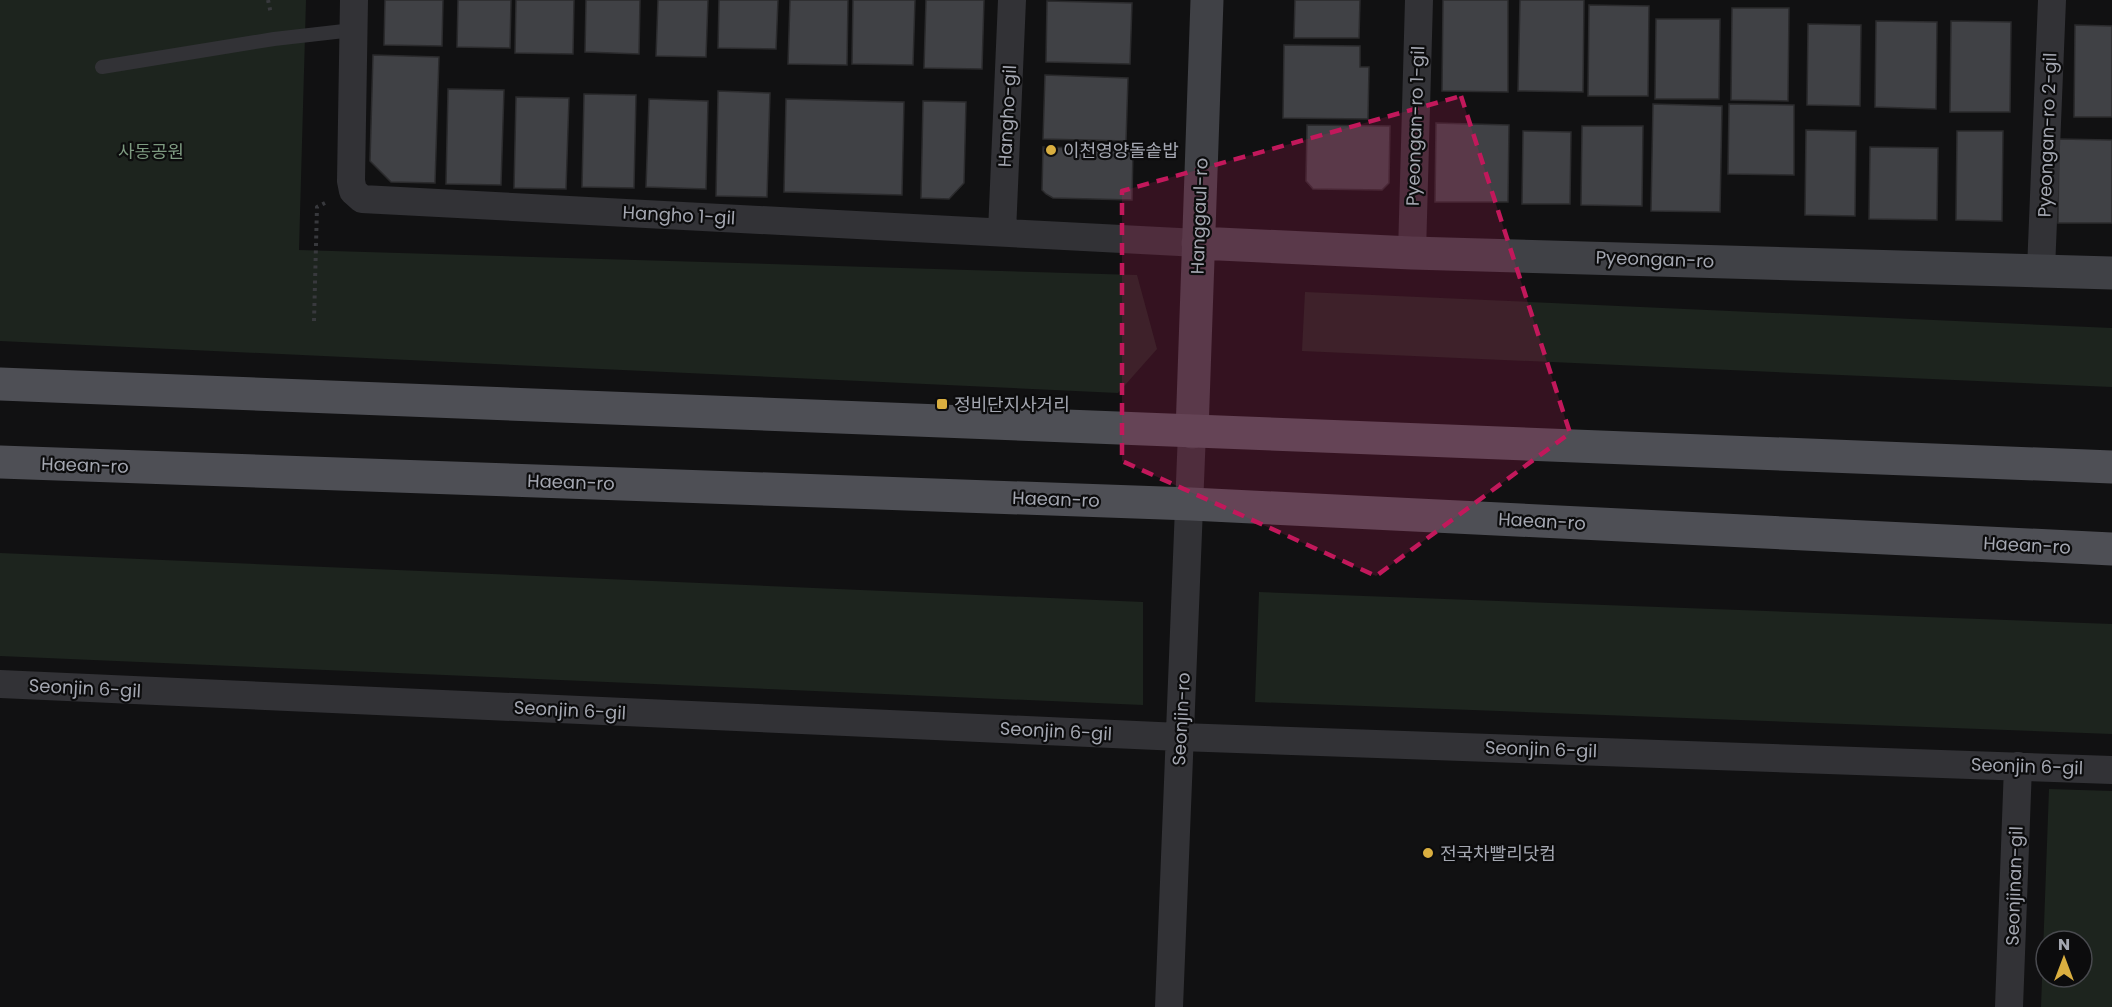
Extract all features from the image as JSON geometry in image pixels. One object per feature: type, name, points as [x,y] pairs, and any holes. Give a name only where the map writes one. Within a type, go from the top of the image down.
[{"type":"main road","points":[[0,384],[2112,467]]},
{"type":"main road","name":"Haean-ro","points":[[0,462],[1191,504],[2112,549]]},
{"type":"street","points":[[353,191],[354,0]]},
{"type":"street","name":"Hangho-gil","points":[[1002,232],[1012,0]]},
{"type":"street","name":"Hanggaul-ro","points":[[1192,432],[1207,0]]},
{"type":"street","name":"Pyeongan-ro 1-gil","points":[[1412,253],[1419,0]]},
{"type":"street","name":"Pyeongan-ro 2-gil","points":[[2041,270],[2052,0]]},
{"type":"street","name":"Hangho 1-gil","points":[[353,191],[362,199],[1198,243]]},
{"type":"street","name":"Pyeongan-ro","points":[[1198,243],[1412,253],[2112,273]]},
{"type":"street","name":"Seonjin-ro","points":[[1169,1007],[1191,504],[1192,432]]},
{"type":"street","name":"Seonjin 6-gil","points":[[0,684],[1180,737],[2112,770]]},
{"type":"street","name":"Seonjinan-gil","points":[[2009,1007],[2018,766]]},
{"type":"lane","points":[[102,67],[274,39],[353,30]]},
{"type":"path","points":[[314,321],[317,207],[353,191]]},
{"type":"highlighted area","points":[[1461,96],[1570,433],[1376,576],[1122,461],[1122,191]]},
{"type":"green space","name":"사동공원","points":[[0,0],[306,0],[299,250],[1137,275],[1157,349],[1118,393],[0,341]]},
{"type":"green space","points":[[1305,292],[2112,328],[2112,387],[1302,351]]},
{"type":"green space","points":[[0,553],[1143,602],[1143,705],[0,656]]},
{"type":"green space","points":[[1259,592],[2112,624],[2112,734],[1255,702]]},
{"type":"green space","points":[[2049,789],[2112,791],[2112,1007],[2041,1007],[2042,989],[2094,989],[2094,929],[2044,929]]},
{"type":"building","points":[[385,0],[443,0],[442,46],[384,45]]},
{"type":"building","points":[[458,0],[511,0],[510,48],[457,47]]},
{"type":"building","points":[[516,0],[574,0],[573,54],[515,53]]},
{"type":"building","points":[[586,0],[640,0],[639,54],[585,52]]},
{"type":"building","points":[[658,0],[708,0],[706,57],[656,56]]},
{"type":"building","points":[[719,0],[778,0],[776,49],[718,48]]},
{"type":"building","points":[[790,0],[848,0],[847,65],[788,64]]},
{"type":"building","points":[[853,0],[915,0],[913,65],[852,64]]},
{"type":"building","points":[[926,0],[984,0],[982,69],[924,68]]},
{"type":"building","points":[[1295,0],[1360,0],[1359,38],[1294,38]]},
{"type":"building","points":[[1443,0],[1508,0],[1508,92],[1442,91]]},
{"type":"building","points":[[1520,0],[1584,0],[1583,92],[1518,91]]},
{"type":"building","points":[[1047,1],[1132,3],[1130,64],[1046,62]]},
{"type":"building","points":[[1589,5],[1649,6],[1648,96],[1588,96]]},
{"type":"building","points":[[1732,8],[1789,8],[1788,101],[1731,100]]},
{"type":"building","points":[[1656,19],[1720,19],[1719,99],[1655,99]]},
{"type":"building","points":[[1876,21],[1937,22],[1936,109],[1875,107]]},
{"type":"building","points":[[1951,21],[2011,22],[2010,112],[1950,112]]},
{"type":"building","points":[[1808,24],[1861,25],[1860,106],[1807,105]]},
{"type":"building","points":[[2075,25],[2112,26],[2112,117],[2074,117]]},
{"type":"building","points":[[1284,45],[1360,46],[1360,67],[1369,67],[1368,119],[1283,118]]},
{"type":"building","points":[[373,55],[439,57],[435,183],[391,182],[370,161]]},
{"type":"building","points":[[1045,75],[1128,78],[1126,141],[1043,139]]},
{"type":"building","points":[[448,89],[504,90],[501,185],[446,184]]},
{"type":"building","points":[[718,91],[770,93],[767,197],[716,196]]},
{"type":"building","points":[[584,94],[636,95],[634,188],[582,187]]},
{"type":"building","points":[[516,97],[569,98],[566,189],[514,188]]},
{"type":"building","points":[[649,99],[708,101],[706,189],[646,187]]},
{"type":"building","points":[[786,99],[904,102],[902,195],[784,192]]},
{"type":"building","points":[[923,101],[966,102],[964,183],[949,199],[921,198]]},
{"type":"building","points":[[1653,104],[1722,106],[1720,212],[1651,211]]},
{"type":"building","points":[[1729,104],[1794,105],[1794,175],[1728,174]]},
{"type":"building","points":[[1436,123],[1509,125],[1508,202],[1435,202]]},
{"type":"building","points":[[1307,125],[1390,126],[1389,183],[1382,190],[1313,189],[1306,181]]},
{"type":"building","points":[[1582,126],[1643,126],[1642,206],[1581,205]]},
{"type":"building","points":[[1806,130],[1856,131],[1855,216],[1805,215]]},
{"type":"building","points":[[1523,131],[1571,132],[1570,204],[1522,204]]},
{"type":"building","points":[[1957,131],[2003,131],[2002,221],[1956,220]]},
{"type":"building","points":[[2059,139],[2112,140],[2112,223],[2058,223]]},
{"type":"building","points":[[1043,147],[1133,149],[1132,200],[1053,198],[1046,194],[1042,190]]},
{"type":"building","points":[[1870,147],[1938,148],[1937,220],[1869,219]]},
{"type":"place","name":"이천영양돌솥밥","points":[[1051,150]]},
{"type":"place","name":"정비단지사거리","points":[[942,404]]},
{"type":"place","name":"전국차빨리닷컴","points":[[1428,853]]}]
